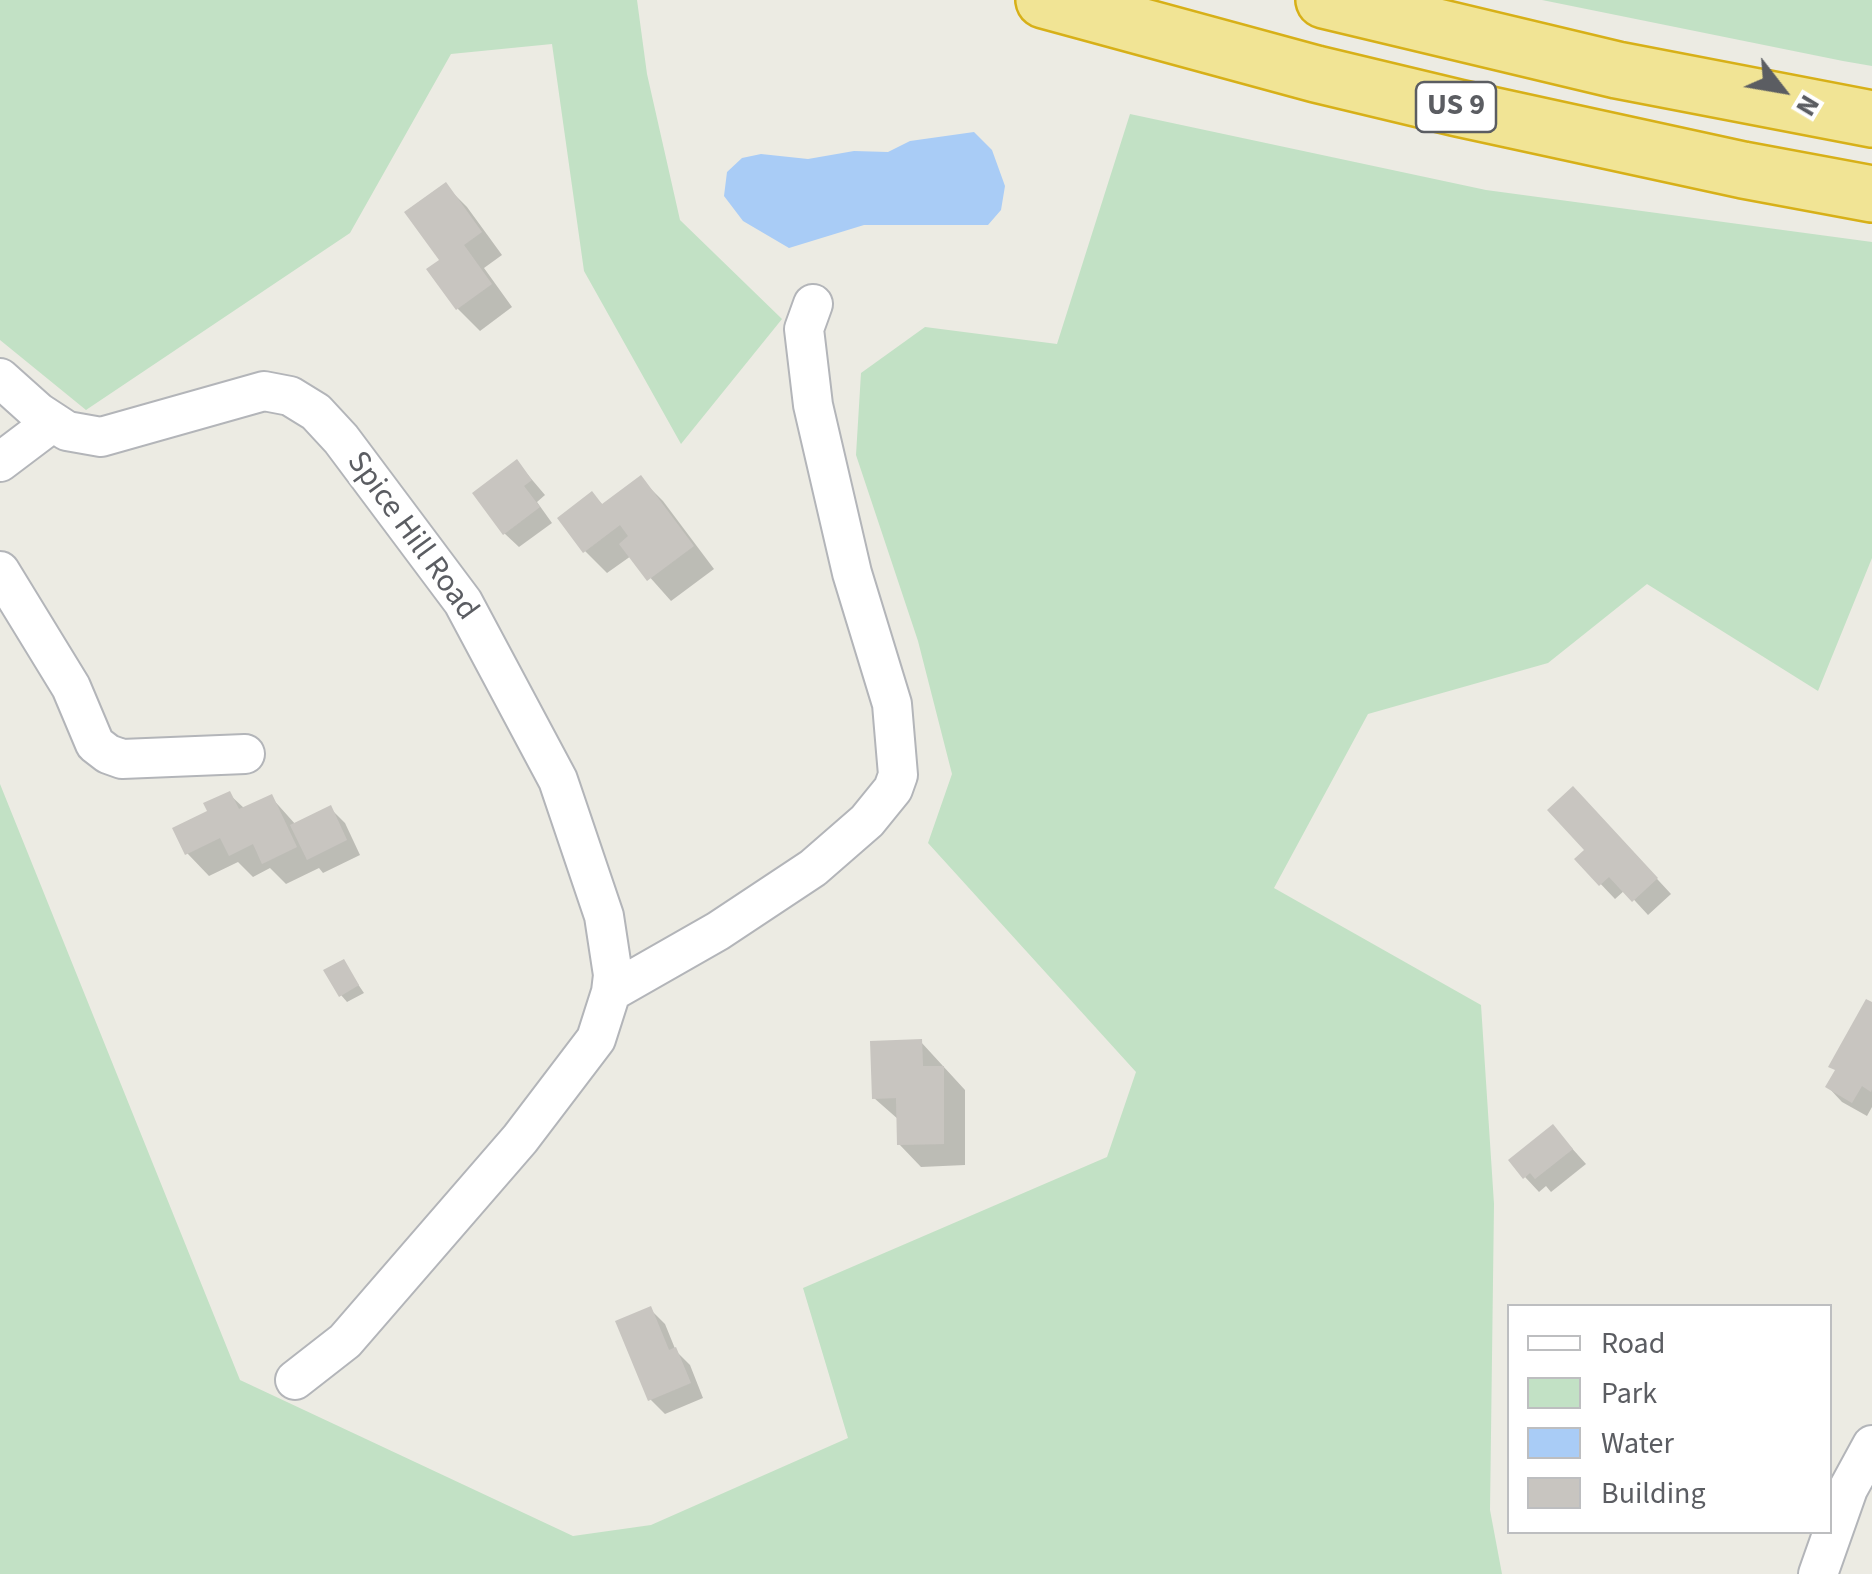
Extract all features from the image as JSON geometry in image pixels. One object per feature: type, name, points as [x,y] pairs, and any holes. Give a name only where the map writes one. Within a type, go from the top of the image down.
[{"type":"highway","name":"US 9","points":[[1044,0],[1458,108],[1671,156],[1872,194]]},
{"type":"highway","name":"US 9","points":[[1324,0],[1757,99],[1872,119]]},
{"type":"highway","points":[[1364,0],[1473,37]]},
{"type":"street","points":[[295,1380],[345,1341],[520,1139],[596,1039],[611,992],[718,932],[813,868],[867,821],[892,788],[898,774],[892,704],[852,572],[813,405],[804,330],[813,304]]},
{"type":"street","name":"Spice Hill Road","points":[[0,378],[67,431],[101,437],[264,391],[290,396],[316,412],[341,439],[463,602],[558,780],[604,916],[613,975],[611,992]]},
{"type":"street","points":[[0,462],[53,422]]},
{"type":"street","points":[[0,571],[72,687],[95,744],[108,754],[122,760],[246,754]]},
{"type":"street","points":[[1818,1574],[1848,1489],[1872,1445]]},
{"type":"green space","points":[[0,0],[637,0],[647,74],[680,220],[782,319],[681,444],[584,271],[552,44],[451,54],[350,233],[86,410],[0,340]]},
{"type":"green space","points":[[1542,0],[1872,0],[1872,66],[1843,61]]},
{"type":"green space","points":[[1130,114],[1486,190],[1872,242],[1872,558],[1818,691],[1647,584],[1548,663],[1368,714],[1274,888],[1481,1005],[1494,1204],[1490,1510],[1502,1574],[0,1574],[0,784],[240,1380],[573,1536],[651,1525],[848,1438],[803,1288],[1107,1157],[1136,1072],[928,843],[952,774],[918,641],[856,455],[861,373],[925,327],[1057,344]]},
{"type":"water","points":[[974,132],[992,150],[1005,186],[1001,210],[988,225],[864,225],[789,248],[743,221],[724,196],[727,172],[742,158],[761,154],[808,159],[854,151],[888,152],[910,141]]},
{"type":"building","points":[[446,182],[482,232],[464,245],[492,284],[456,310],[426,269],[439,260],[404,212]]},
{"type":"building","points":[[517,459],[532,480],[524,486],[540,507],[503,535],[472,493]]},
{"type":"building","points":[[641,475],[694,546],[647,581],[619,544],[628,536],[620,525],[583,553],[557,518],[592,491],[602,504]]},
{"type":"building","points":[[1573,786],[1658,878],[1632,902],[1609,877],[1599,886],[1574,859],[1584,850],[1547,810]]},
{"type":"building","points":[[230,791],[239,809],[272,794],[297,847],[262,864],[253,844],[229,856],[220,838],[185,855],[172,828],[207,811],[203,803]]},
{"type":"building","points":[[331,805],[347,840],[307,860],[290,825]]},
{"type":"building","points":[[344,959],[359,985],[339,997],[323,970]]},
{"type":"building","points":[[1866,999],[1872,1002],[1872,1089],[1871,1092],[1862,1086],[1852,1103],[1825,1087],[1835,1070],[1828,1067]]},
{"type":"building","points":[[922,1039],[923,1066],[944,1066],[944,1144],[897,1145],[896,1098],[872,1099],[870,1041]]},
{"type":"building","points":[[1553,1124],[1573,1149],[1535,1179],[1530,1173],[1523,1179],[1508,1160]]},
{"type":"building","points":[[651,1306],[669,1350],[676,1347],[691,1383],[648,1401],[615,1321]]}]
